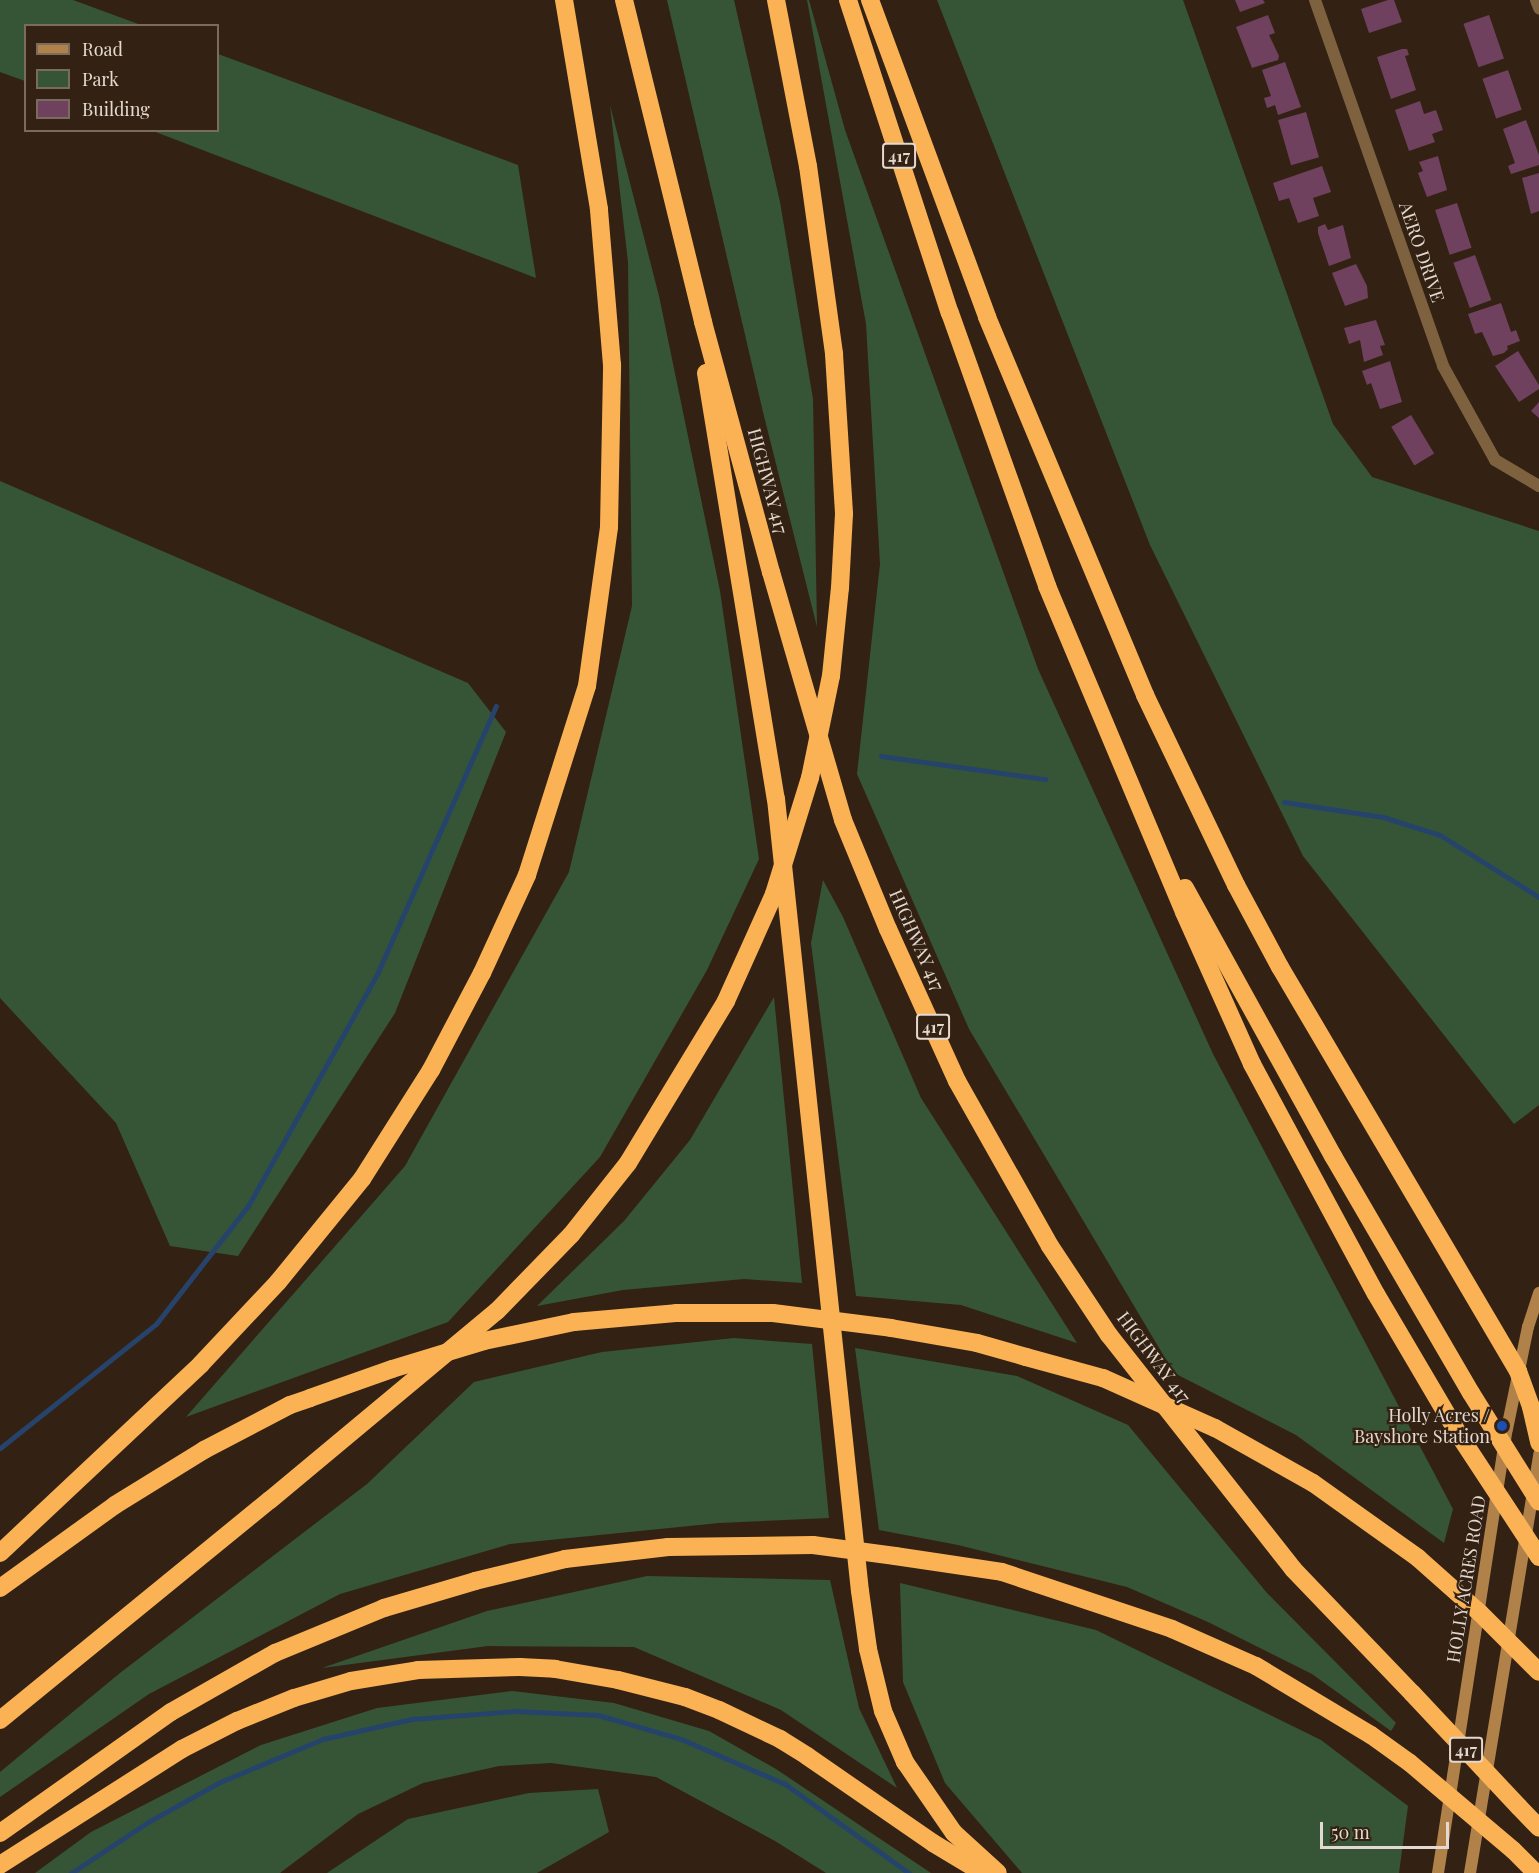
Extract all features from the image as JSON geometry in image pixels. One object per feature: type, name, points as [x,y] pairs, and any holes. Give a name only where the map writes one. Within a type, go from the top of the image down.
[{"type":"highway","points":[[0,1553],[201,1364],[278,1282],[362,1179],[431,1070],[482,973],[527,875],[587,686],[609,527],[612,365],[599,209],[564,0]]},
{"type":"highway","name":"HIGHWAY 417","points":[[624,0],[683,242],[771,573],[843,820],[888,929],[957,1081],[1050,1246],[1109,1335],[1293,1569],[1539,1828]]},
{"type":"highway","points":[[0,1719],[289,1485],[497,1311],[571,1235],[628,1163],[726,1001],[774,894],[810,778],[831,676],[840,588],[844,502],[834,354],[808,166],[776,0]]},
{"type":"highway","name":"417","points":[[848,0],[950,313],[1047,586],[1252,1064],[1376,1294],[1460,1435],[1539,1557]]},
{"type":"highway","points":[[870,0],[987,317],[1145,695],[1201,814],[1292,987],[1518,1371],[1532,1407],[1539,1443]]},
{"type":"highway","points":[[683,242],[776,799],[868,1649],[883,1711],[905,1762],[954,1833],[998,1873]]},
{"type":"highway","points":[[1139,804],[1333,1156],[1471,1393],[1539,1502]]},
{"type":"highway","points":[[0,1588],[115,1505],[204,1450],[290,1405],[392,1369],[484,1341],[574,1322],[676,1313],[773,1313],[891,1328],[977,1343],[1103,1378],[1215,1428],[1313,1483],[1418,1558],[1480,1613],[1539,1672]]},
{"type":"highway","points":[[0,1833],[171,1712],[275,1653],[384,1608],[475,1581],[565,1559],[668,1547],[813,1545],[1002,1572],[1172,1629],[1256,1666],[1371,1735],[1410,1763],[1513,1850],[1536,1873]]},
{"type":"highway","points":[[0,1865],[182,1749],[294,1698],[351,1682],[418,1670],[520,1666],[555,1669],[618,1680],[685,1697],[719,1710],[789,1745],[983,1873]]},
{"type":"main road","name":"HOLLY ACRES ROAD","points":[[1438,1873],[1518,1371],[1539,1293]]},
{"type":"main road","points":[[1470,1873],[1539,1454]]},
{"type":"street","name":"AERO DRIVE","points":[[1315,0],[1443,366],[1495,460],[1539,486]]},
{"type":"street","points":[[1536,0],[1539,8]]},
{"type":"green space","points":[[0,0],[73,0],[138,24],[24,24],[24,81],[0,72]]},
{"type":"green space","points":[[667,0],[734,0],[780,202],[813,399],[817,627],[763,412]]},
{"type":"green space","points":[[807,0],[809,0],[845,130],[1038,669],[1213,1054],[1453,1509],[1444,1543],[1296,1435],[1174,1373],[969,1029],[857,774],[880,564],[866,324]]},
{"type":"green space","points":[[937,0],[1183,0],[1333,424],[1372,477],[1539,531],[1539,1105],[1514,1124],[1303,856],[1150,545]]},
{"type":"green space","points":[[219,54],[518,165],[536,278],[156,132],[219,132]]},
{"type":"green space","points":[[610,105],[659,296],[720,591],[759,859],[707,970],[600,1157],[448,1322],[186,1417],[405,1166],[569,872],[632,606],[628,262]]},
{"type":"green space","points":[[0,481],[468,683],[506,732],[395,1013],[238,1256],[170,1246],[116,1123],[0,998]]},
{"type":"green space","points":[[823,880],[843,917],[921,1098],[1077,1343],[961,1305],[856,1296],[811,943]]},
{"type":"green space","points":[[774,997],[802,1283],[744,1279],[623,1290],[537,1306],[624,1221],[690,1140]]},
{"type":"green space","points":[[734,1338],[812,1344],[829,1518],[719,1523],[510,1544],[340,1594],[149,1694],[0,1797],[0,1772],[120,1673],[367,1484],[474,1382],[602,1352]]},
{"type":"green space","points":[[855,1348],[1017,1376],[1128,1425],[1267,1593],[1396,1723],[1391,1731],[1312,1674],[1208,1622],[1127,1587],[958,1545],[879,1530]]},
{"type":"green space","points":[[647,1576],[830,1580],[859,1708],[897,1788],[781,1710],[634,1647],[488,1646],[322,1668],[487,1611]]},
{"type":"green space","points":[[900,1583],[1096,1630],[1321,1740],[1408,1806],[1399,1873],[1022,1873],[945,1783],[903,1682]]},
{"type":"green space","points":[[512,1691],[614,1703],[709,1731],[776,1769],[931,1873],[826,1873],[775,1841],[656,1777],[551,1763],[499,1766],[423,1783],[358,1814],[280,1873],[35,1873],[91,1832],[261,1745],[377,1708]]},
{"type":"green space","points":[[598,1789],[609,1832],[537,1873],[327,1873],[408,1819],[529,1793]]},
{"type":"building","points":[[1235,0],[1263,0],[1265,3],[1240,12]]},
{"type":"building","points":[[1394,0],[1402,22],[1369,33],[1361,9]]},
{"type":"building","points":[[1268,15],[1275,33],[1269,35],[1279,56],[1278,60],[1252,68],[1236,27]]},
{"type":"building","points":[[1489,15],[1504,58],[1478,67],[1463,24]]},
{"type":"building","points":[[1407,49],[1409,55],[1405,56],[1416,90],[1391,99],[1377,57]]},
{"type":"building","points":[[1285,62],[1301,107],[1278,115],[1275,105],[1267,108],[1264,98],[1271,96],[1262,70]]},
{"type":"building","points":[[1508,70],[1522,110],[1496,119],[1482,79]]},
{"type":"building","points":[[1420,101],[1424,114],[1436,110],[1443,130],[1432,134],[1435,142],[1409,151],[1395,110]]},
{"type":"building","points":[[1306,112],[1319,157],[1291,165],[1278,120]]},
{"type":"building","points":[[1526,120],[1539,155],[1539,165],[1511,174],[1508,166],[1515,163],[1503,129]]},
{"type":"building","points":[[1438,156],[1447,190],[1427,197],[1418,173],[1423,171],[1419,162]]},
{"type":"building","points":[[1322,166],[1331,192],[1313,198],[1319,216],[1298,223],[1289,198],[1279,201],[1273,183]]},
{"type":"building","points":[[1539,173],[1539,211],[1531,214],[1522,178]]},
{"type":"building","points":[[1457,203],[1472,248],[1450,255],[1435,210]]},
{"type":"building","points":[[1325,224],[1328,230],[1343,225],[1351,258],[1329,266],[1318,233],[1318,227]]},
{"type":"building","points":[[1475,255],[1491,300],[1470,308],[1453,263]]},
{"type":"building","points":[[1356,264],[1367,286],[1368,298],[1345,306],[1332,273]]},
{"type":"building","points":[[1501,303],[1511,332],[1516,330],[1520,341],[1507,346],[1508,349],[1504,353],[1493,356],[1482,332],[1475,334],[1468,314]]},
{"type":"building","points":[[1376,320],[1385,345],[1380,346],[1383,355],[1364,362],[1360,340],[1349,344],[1344,328]]},
{"type":"building","points":[[1518,351],[1539,385],[1539,389],[1519,402],[1495,366]]},
{"type":"building","points":[[1390,361],[1402,402],[1380,409],[1371,383],[1367,385],[1362,371]]},
{"type":"building","points":[[1539,402],[1539,418],[1531,411]]},
{"type":"building","points":[[1411,415],[1434,454],[1414,465],[1391,427]]},
{"type":"waterway","points":[[0,1448],[156,1324],[248,1206],[378,972],[496,706]]},
{"type":"waterway","points":[[881,756],[1045,779]]},
{"type":"waterway","points":[[1284,802],[1383,817],[1440,835],[1539,897]]},
{"type":"waterway","points":[[71,1873],[148,1822],[220,1782],[323,1739],[412,1719],[515,1711],[598,1715],[681,1739],[785,1784],[909,1873]]},
{"type":"place","name":"Holly Acres / Bayshore Station","points":[[1502,1426]]}]
